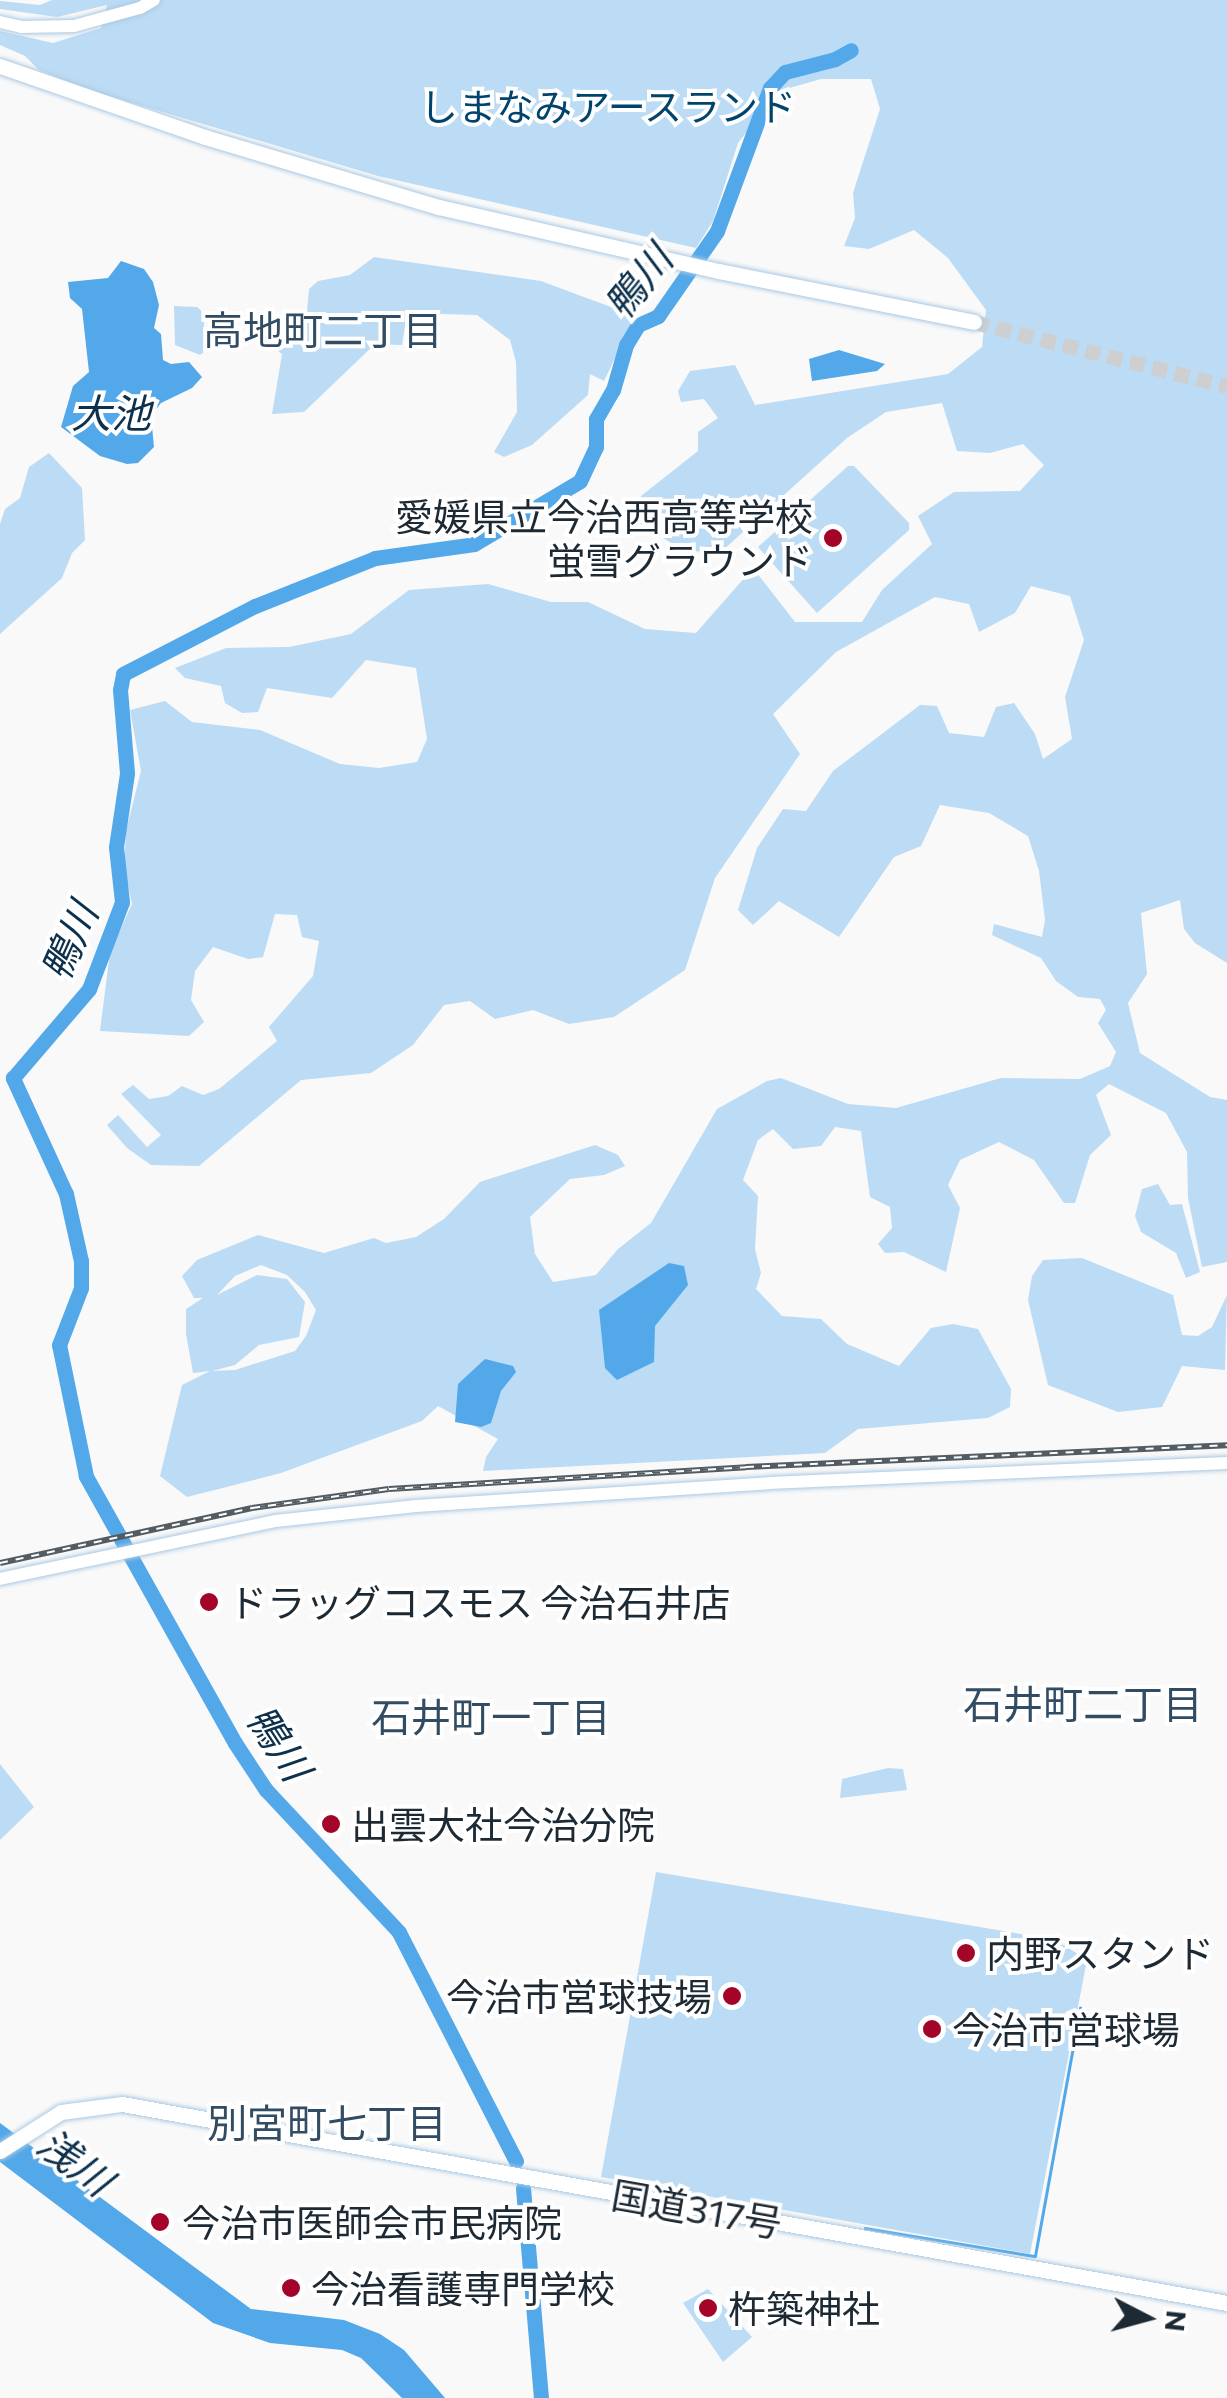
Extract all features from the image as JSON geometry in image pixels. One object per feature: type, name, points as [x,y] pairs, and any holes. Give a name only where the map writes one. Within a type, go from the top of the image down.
[{"type":"highway","points":[[0,66],[205,137],[363,185],[686,264],[974,322]]},
{"type":"highway","name":"国道317号","points":[[0,2151],[61,2112],[122,2104],[1227,2303]]},
{"type":"street","points":[[0,22],[33,28],[74,26],[140,8],[154,0]]},
{"type":"street","points":[[0,1579],[276,1521],[416,1506],[769,1483],[1227,1463]]},
{"type":"green space","name":"しまなみアースランド","points":[[52,0],[1227,0],[1227,963],[1195,943],[1184,929],[1180,900],[1141,913],[1147,974],[1128,1003],[1140,1053],[1210,1097],[1227,1100],[1227,1262],[1202,1267],[1188,1198],[1187,1152],[1166,1113],[1109,1084],[1096,1095],[1111,1135],[1090,1155],[1075,1203],[1064,1203],[1034,1160],[999,1142],[960,1160],[948,1185],[960,1208],[946,1272],[904,1252],[885,1253],[878,1244],[892,1228],[890,1207],[870,1197],[861,1131],[835,1127],[821,1146],[793,1149],[773,1129],[758,1140],[743,1180],[758,1196],[755,1249],[761,1273],[756,1289],[782,1316],[821,1319],[847,1344],[899,1366],[931,1328],[953,1324],[978,1329],[1011,1389],[1010,1407],[988,1418],[858,1429],[825,1453],[483,1471],[486,1457],[498,1439],[438,1406],[422,1421],[281,1473],[187,1497],[160,1476],[182,1385],[210,1371],[193,1373],[186,1334],[186,1309],[203,1298],[194,1298],[182,1276],[197,1260],[258,1235],[324,1253],[374,1238],[386,1243],[416,1237],[444,1219],[480,1182],[595,1145],[618,1155],[625,1166],[604,1175],[570,1179],[530,1217],[535,1254],[553,1282],[596,1275],[618,1249],[651,1223],[717,1109],[767,1081],[781,1078],[848,1104],[896,1108],[1001,1078],[1080,1079],[1110,1066],[1116,1052],[1098,1023],[1106,1010],[1100,999],[1078,997],[1056,981],[1041,958],[992,935],[994,924],[1042,937],[1045,920],[1039,871],[1028,836],[989,813],[940,805],[921,846],[894,857],[839,937],[779,901],[753,925],[738,910],[757,848],[783,809],[806,811],[833,771],[920,705],[937,706],[949,733],[984,737],[996,707],[1014,703],[1035,734],[1043,759],[1072,739],[1065,697],[1084,640],[1070,596],[1031,586],[1015,613],[979,632],[969,604],[935,597],[836,652],[773,714],[800,754],[715,878],[685,970],[614,1017],[569,1024],[533,1010],[495,1019],[470,1001],[444,1005],[413,1045],[371,1073],[301,1080],[199,1166],[151,1165],[127,1148],[107,1125],[118,1115],[147,1147],[161,1135],[121,1094],[133,1085],[149,1099],[168,1096],[182,1086],[203,1095],[219,1089],[277,1041],[269,1027],[313,976],[319,941],[302,937],[297,915],[275,914],[263,957],[248,959],[213,947],[195,971],[191,1000],[204,1022],[189,1036],[100,1031],[110,952],[132,904],[124,868],[126,831],[141,771],[130,710],[165,701],[192,722],[260,730],[340,764],[379,768],[417,762],[427,739],[416,668],[366,660],[332,698],[267,688],[258,712],[242,713],[225,703],[221,686],[185,678],[175,668],[226,648],[289,647],[351,634],[409,590],[488,584],[551,602],[588,602],[645,629],[696,633],[753,568],[795,622],[862,622],[882,590],[932,544],[918,516],[954,492],[1020,491],[1044,465],[1023,444],[990,453],[957,451],[942,403],[886,412],[847,438],[721,552],[684,551],[639,523],[641,496],[698,451],[698,432],[718,418],[704,399],[681,402],[678,391],[690,371],[735,365],[755,405],[948,374],[982,347],[986,310],[948,258],[914,230],[869,249],[844,246],[855,218],[853,193],[880,109],[871,79],[821,79],[779,91],[738,143],[713,221],[696,248],[378,176],[89,90],[39,70],[25,56],[0,45],[0,31],[53,43],[101,28],[107,5],[57,17],[0,9],[0,1],[40,5]],"holes":[[[261,1265],[287,1275],[305,1292],[316,1310],[295,1351],[235,1370],[212,1371],[235,1365],[259,1345],[299,1337],[305,1302],[287,1279],[257,1275],[217,1295],[235,1276]]]},
{"type":"green space","points":[[374,257],[541,281],[635,316],[604,381],[590,374],[588,395],[532,445],[504,457],[494,452],[517,412],[516,362],[510,340],[477,315],[442,314],[405,326],[402,345],[375,344],[304,412],[272,414],[282,354],[260,338],[261,315],[291,321],[307,310],[309,289],[318,281],[350,275]]},
{"type":"green space","points":[[174,306],[197,307],[204,313],[204,328],[213,345],[200,355],[175,345]]},
{"type":"green space","points":[[49,453],[82,488],[85,540],[72,553],[62,578],[0,634],[0,524],[5,509],[20,498],[29,467]]},
{"type":"green space","name":"愛媛県立今治西高等学校 蛍雪グラウンド","points":[[848,466],[854,466],[909,523],[909,530],[817,613],[758,547]]},
{"type":"green space","points":[[1158,1184],[1170,1205],[1182,1204],[1200,1272],[1186,1278],[1176,1253],[1141,1232],[1135,1216],[1142,1189]]},
{"type":"green space","points":[[1082,1258],[1173,1295],[1182,1335],[1198,1336],[1212,1327],[1227,1295],[1225,1370],[1182,1366],[1162,1407],[1118,1412],[1048,1385],[1028,1300],[1032,1276],[1043,1260]]},
{"type":"green space","points":[[0,1764],[34,1807],[0,1840]]},
{"type":"green space","points":[[888,1768],[903,1769],[907,1790],[840,1798],[842,1779]]},
{"type":"green space","points":[[656,1872],[1056,1940],[1087,1960],[1030,2254],[601,2177]]},
{"type":"green space","points":[[708,2289],[752,2337],[723,2362],[683,2303]]},
{"type":"water","name":"大池","points":[[121,261],[144,269],[153,282],[159,305],[154,328],[161,334],[163,360],[171,364],[189,362],[202,377],[192,388],[161,403],[151,416],[154,447],[138,463],[127,464],[100,456],[61,427],[73,386],[89,372],[82,309],[70,298],[68,282],[108,278]]},
{"type":"water","points":[[839,350],[885,364],[877,371],[812,381],[809,359]]},
{"type":"water","points":[[669,1263],[684,1266],[688,1285],[655,1326],[654,1362],[617,1380],[605,1368],[599,1310]]},
{"type":"water","points":[[485,1359],[513,1366],[516,1372],[501,1391],[491,1423],[481,1427],[455,1422],[458,1384]]},
{"type":"water","points":[[0,2123],[251,2309],[344,2320],[380,2334],[404,2350],[445,2398],[402,2398],[361,2358],[342,2350],[270,2343],[213,2323],[0,2162]]},
{"type":"waterway","name":"鴨川","points":[[516,2161],[399,1932],[266,1790],[235,1743],[86,1476],[59,1345],[81,1288],[81,1261],[66,1194],[13,1078],[89,989],[122,902],[116,847],[127,773],[120,690],[123,674],[255,606],[375,558],[474,544],[580,481],[596,447],[596,419],[613,390],[626,345],[638,325],[658,316],[717,231],[770,88],[785,72],[835,59],[851,50]]},
{"type":"waterway","points":[[865,2228],[1035,2256],[1080,2008]]},
{"type":"waterway","name":"鴨川","points":[[523,2188],[541,2398]]},
{"type":"tunnel","points":[[974,322],[1227,386]]},
{"type":"railway","points":[[0,1563],[252,1508],[389,1489],[746,1467],[1227,1445]]},
{"type":"place","name":"愛媛県立今治西高等学校 蛍雪グラウンド","points":[[833,538]]},
{"type":"place","name":"ドラッグコスモス 今治石井店","points":[[209,1602]]},
{"type":"place","name":"出雲大社今治分院","points":[[331,1824]]},
{"type":"place","name":"内野スタンド","points":[[966,1953]]},
{"type":"place","name":"今治市営球技場","points":[[732,1996]]},
{"type":"place","name":"今治市営球場","points":[[932,2029]]},
{"type":"place","name":"今治市医師会市民病院","points":[[160,2222]]},
{"type":"place","name":"今治看護専門学校","points":[[291,2288]]},
{"type":"place","name":"杵築神社","points":[[708,2308]]},
{"type":"district","name":"高地町二丁目","points":[[323,329]]},
{"type":"district","name":"石井町二丁目","points":[[1083,1703]]},
{"type":"district","name":"石井町一丁目","points":[[491,1716]]},
{"type":"district","name":"別宮町七丁目","points":[[327,2122]]},
{"type":"water label","name":"浅川","points":[[76,2161]]}]
